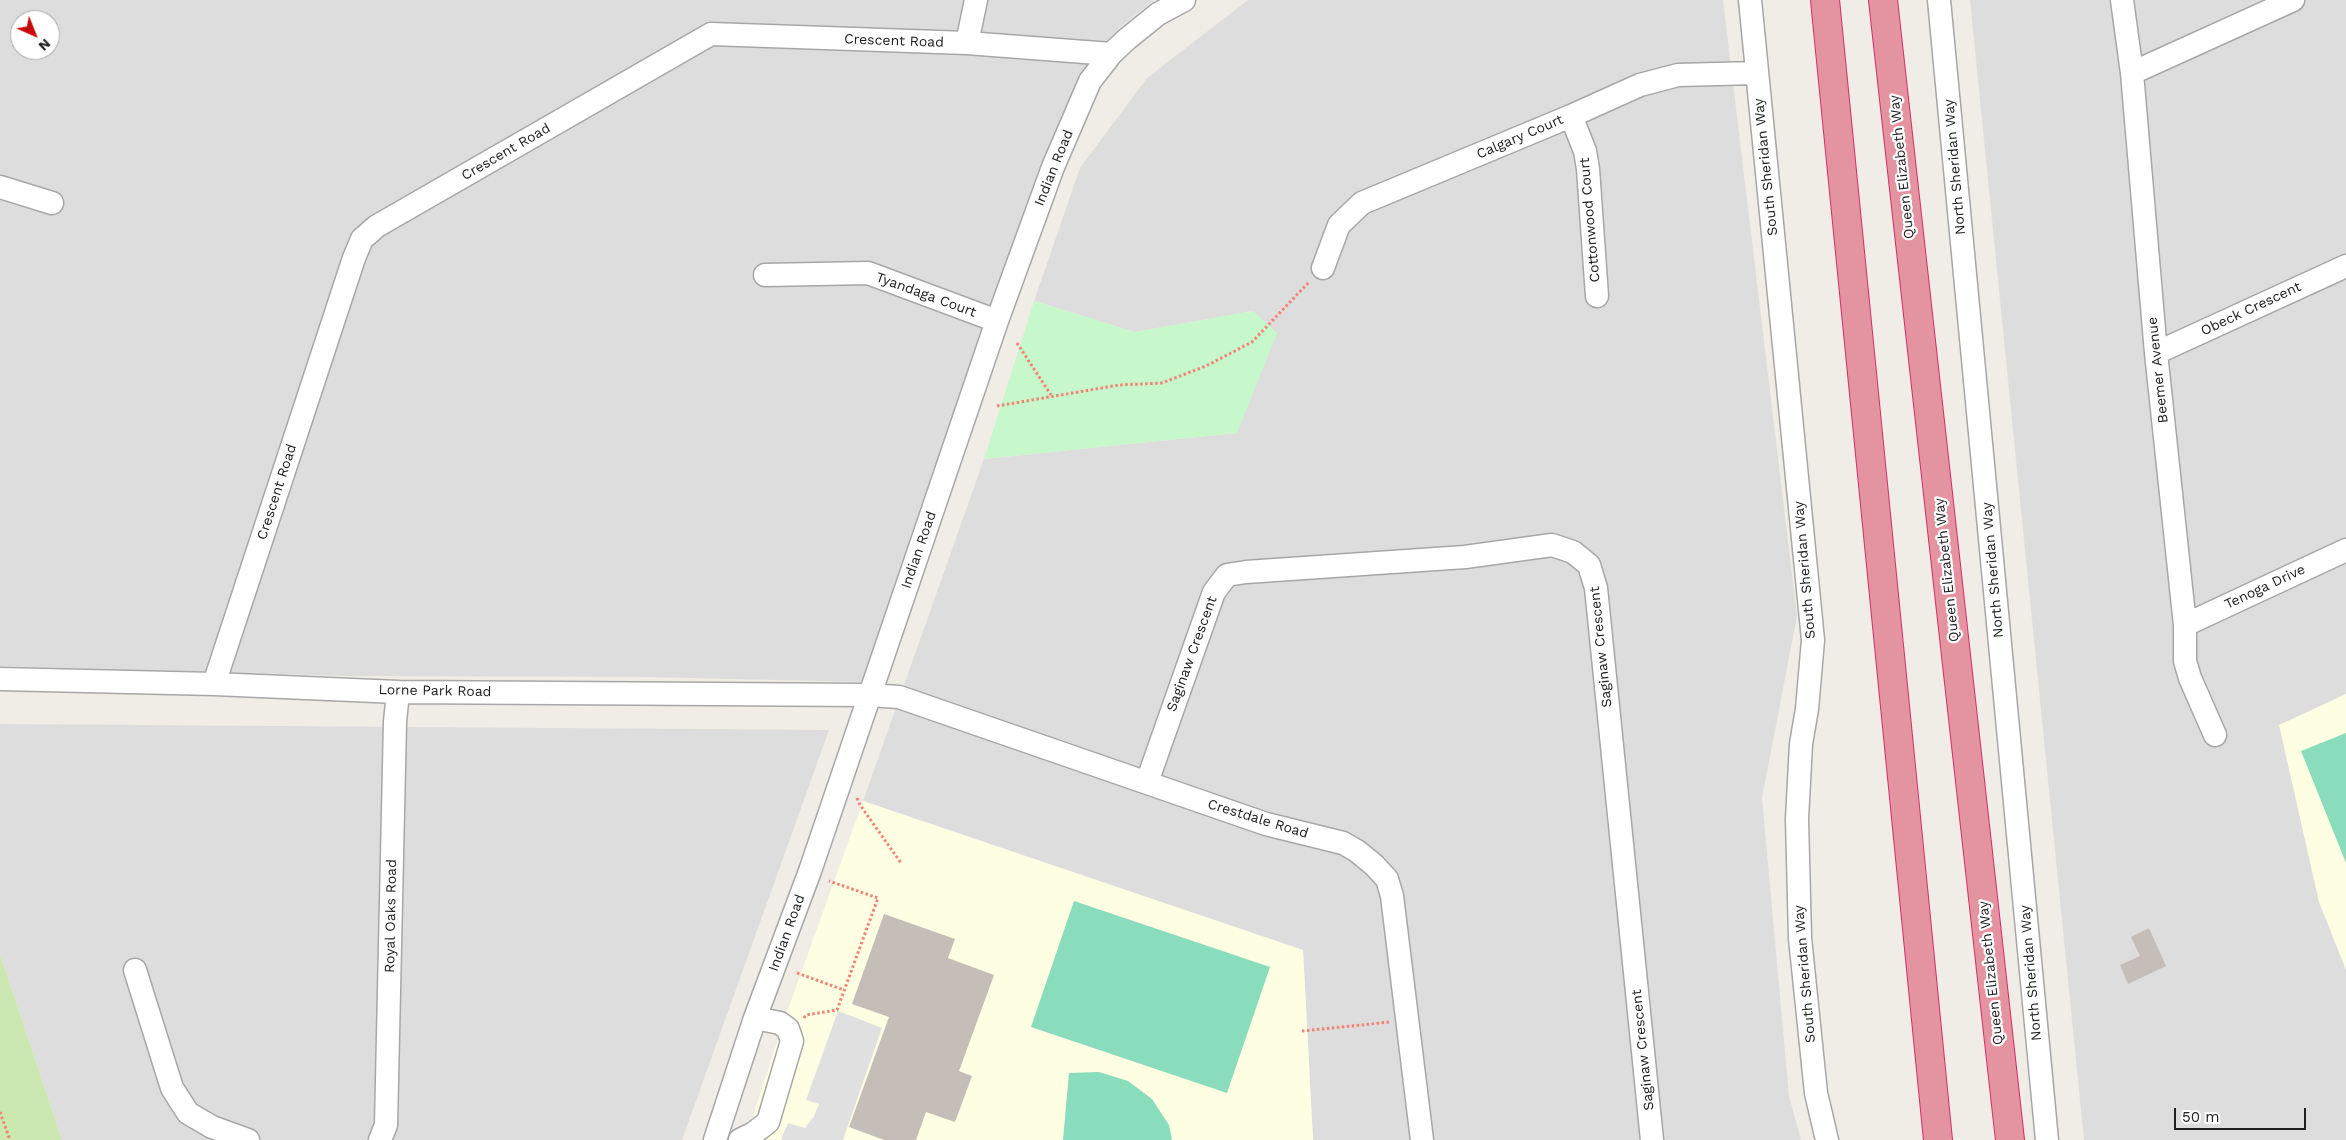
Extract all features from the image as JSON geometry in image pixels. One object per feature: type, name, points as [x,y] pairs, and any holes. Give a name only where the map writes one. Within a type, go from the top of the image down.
[{"type":"highway","points":[[1825,0],[1938,1140]]},
{"type":"highway","name":"Queen Elizabeth Way","points":[[1883,0],[2010,1140]]},
{"type":"street","points":[[967,43],[976,0]]},
{"type":"street","name":"Indian Road","points":[[715,1140],[755,1018],[810,871],[997,321],[1057,158],[1090,81],[1111,54],[1158,14],[1184,0]]},
{"type":"street","name":"South Sheridan Way","points":[[1750,0],[1813,640],[1807,709],[1801,744],[1798,819],[1800,938],[1816,1093],[1827,1140]]},
{"type":"street","name":"North Sheridan Way","points":[[1940,0],[2047,1140]]},
{"type":"street","name":"Beemer Avenue","points":[[2122,0],[2132,73],[2156,353],[2184,625],[2185,661],[2190,678],[2215,735]]},
{"type":"street","points":[[2132,73],[2293,0]]},
{"type":"street","name":"Crescent Road","points":[[214,684],[354,258],[362,239],[377,226],[711,34],[967,43],[1111,54]]},
{"type":"street","name":"Calgary Court","points":[[1323,268],[1339,225],[1362,203],[1571,116],[1640,85],[1678,75],[1756,73]]},
{"type":"street","name":"Cottonwood Court","points":[[1571,116],[1585,151],[1588,170],[1597,296]]},
{"type":"street","points":[[0,187],[52,203]]},
{"type":"street","name":"Obeck Crescent","points":[[2156,353],[2346,266]]},
{"type":"street","name":"Tyandaga Court","points":[[765,275],[868,273],[997,321]]},
{"type":"street","name":"Saginaw Crescent","points":[[1147,782],[1214,592],[1227,576],[1246,572],[1465,557],[1552,545],[1573,552],[1590,565],[1596,588],[1652,1140]]},
{"type":"street","name":"Tenoga Drive","points":[[2184,625],[2346,550]]},
{"type":"street","name":"Lorne Park Road","points":[[0,679],[214,684],[398,692],[870,694]]},
{"type":"street","name":"Royal Oaks Road","points":[[380,1140],[386,1125],[395,722],[398,692]]},
{"type":"street","name":"Crestdale Road","points":[[870,694],[899,697],[1266,824],[1343,843],[1357,851],[1387,879],[1392,896],[1422,1140]]},
{"type":"street","points":[[135,970],[172,1088],[188,1113],[212,1127],[248,1140]]},
{"type":"street","points":[[740,1140],[754,1134],[768,1122],[792,1041],[788,1029],[780,1023],[755,1018]]},
{"type":"path","points":[[997,406],[1051,395],[1119,385],[1162,382],[1206,366],[1252,342],[1323,268]]},
{"type":"path","points":[[1016,343],[1051,395]]},
{"type":"path","points":[[857,798],[901,862]]},
{"type":"path","points":[[792,1041],[806,1015],[836,1010],[878,898],[829,881]]},
{"type":"path","points":[[797,973],[844,990]]},
{"type":"path","points":[[1302,1030],[1408,1020]]},
{"type":"path","points":[[0,1112],[10,1140]]},
{"type":"shaded area","points":[[0,0],[1154,0],[1119,28],[1078,89],[864,682],[647,677],[349,676],[0,666]]},
{"type":"shaded area","points":[[1248,0],[1723,0],[1797,616],[1762,798],[1789,1096],[1801,1140],[1313,1140],[1303,950],[863,801],[984,459],[1236,433],[1253,311],[1135,332],[1034,301],[1080,168],[1147,78]]},
{"type":"shaded area","points":[[1970,0],[2346,0],[2346,1140],[2084,1140]]},
{"type":"shaded area","points":[[2346,694],[2346,970],[2319,902],[2279,725]]},
{"type":"shaded area","points":[[0,724],[829,730],[682,1140],[62,1140],[0,954]]},
{"type":"shaded area","points":[[863,801],[1303,950],[1313,1140],[745,1140],[787,1012]]},
{"type":"shaded area","points":[[838,1011],[882,1028],[843,1140],[781,1140],[788,1123],[805,1128],[814,1116],[819,1104],[806,1100]]},
{"type":"green space","points":[[1034,301],[1135,332],[1253,311],[1277,333],[1237,433],[984,459]]},
{"type":"green space","points":[[2346,733],[2346,863],[2301,751]]},
{"type":"green space","points":[[1074,901],[1270,967],[1227,1093],[1031,1027]]},
{"type":"green space","points":[[0,954],[62,1140],[0,1140]]},
{"type":"green space","points":[[1099,1072],[1128,1081],[1152,1099],[1169,1125],[1172,1140],[1063,1140],[1069,1073]]},
{"type":"building","points":[[884,914],[955,939],[948,958],[994,975],[959,1071],[972,1076],[955,1122],[926,1112],[916,1140],[884,1140],[849,1127],[889,1017],[852,1004]]},
{"type":"building","points":[[2149,928],[2166,966],[2128,984],[2120,965],[2140,956],[2131,937]]}]
